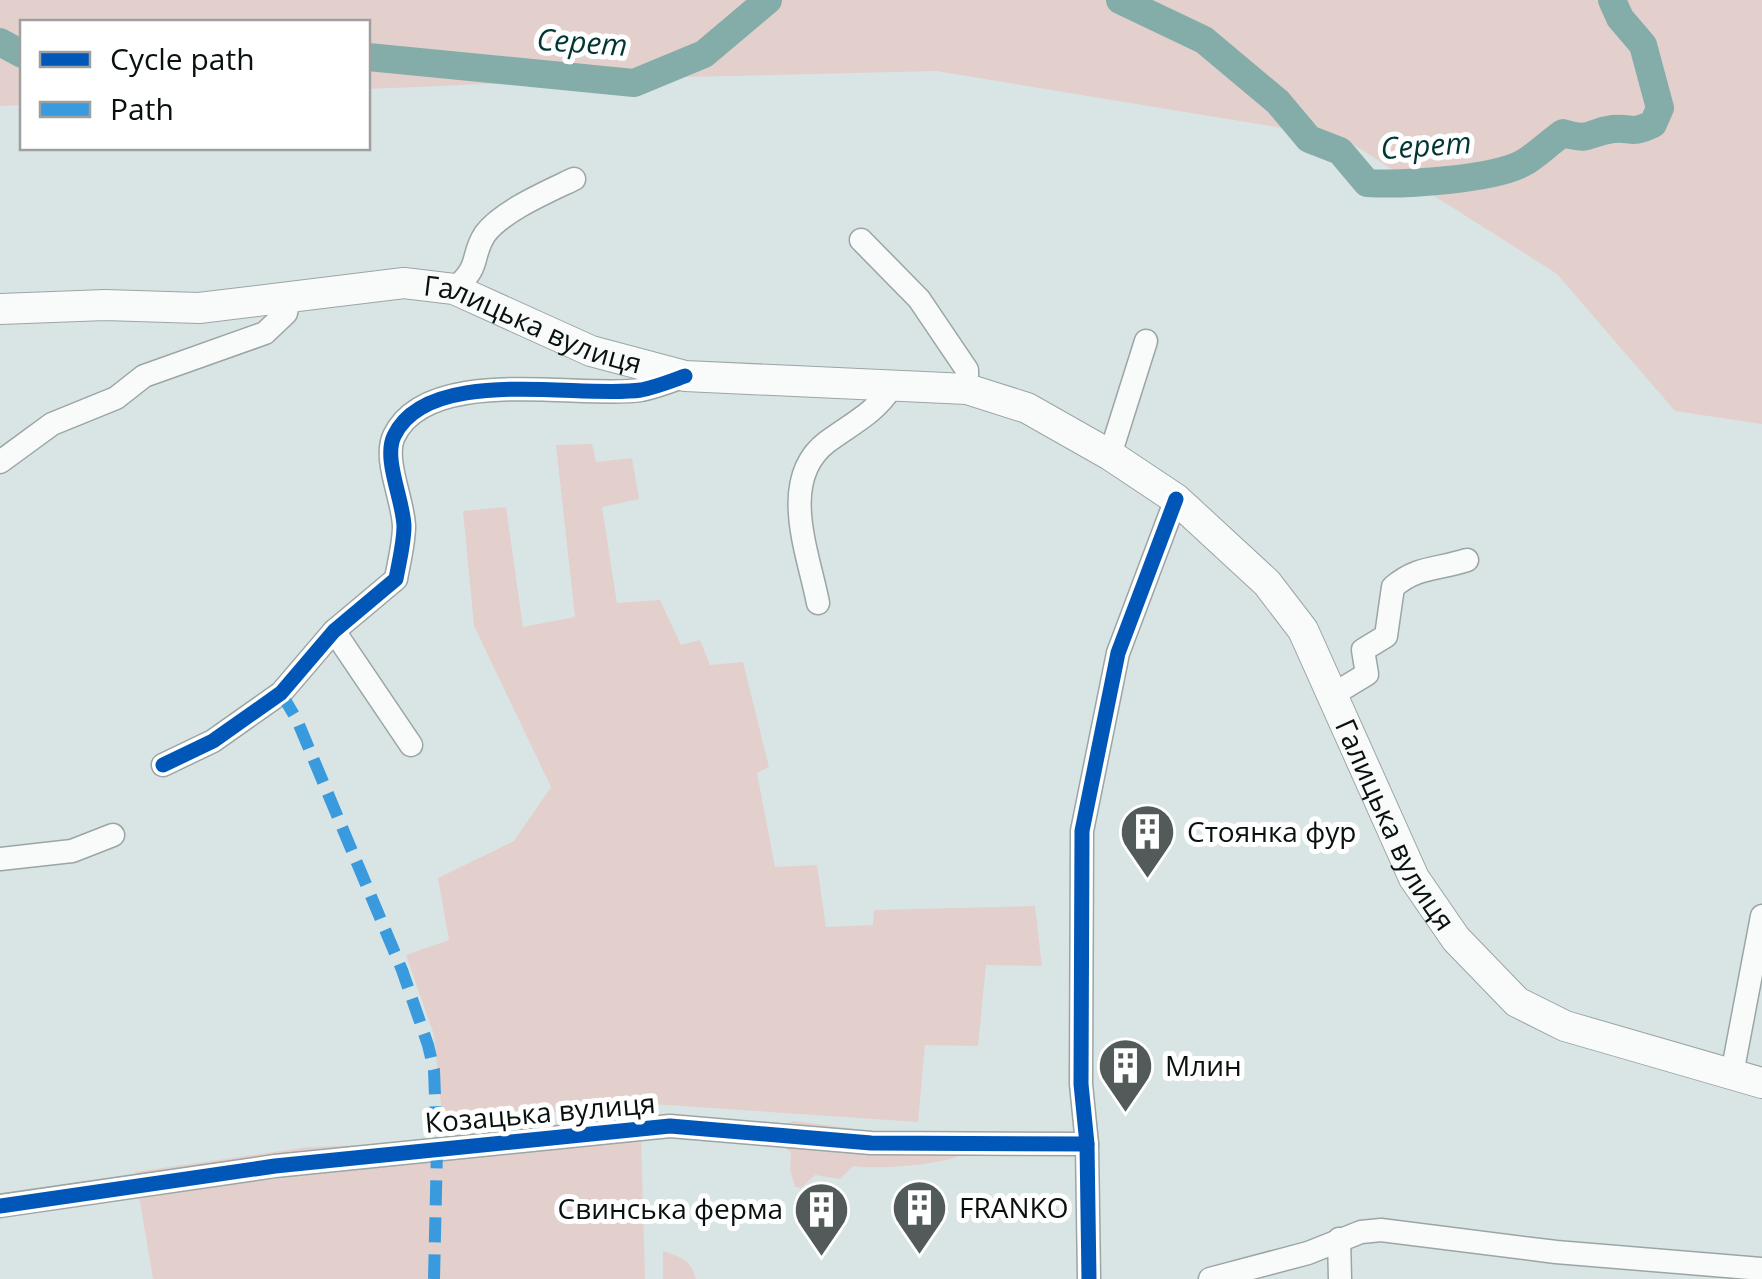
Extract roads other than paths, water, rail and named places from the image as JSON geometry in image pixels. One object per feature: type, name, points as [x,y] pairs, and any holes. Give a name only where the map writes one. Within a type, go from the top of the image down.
[{"type":"main road","name":"Галицька вулиця","points":[[0,309],[105,305],[199,308],[404,283],[454,289],[592,351],[686,376],[967,389],[1027,408],[1110,455],[1176,499],[1267,583],[1303,630],[1414,878],[1456,939],[1516,1002],[1564,1026],[1762,1083]]},
{"type":"street","points":[[454,289],[471,275],[486,234],[524,202],[574,178]]},
{"type":"street","points":[[861,240],[919,300],[967,370],[967,389]]},
{"type":"street","points":[[0,462],[52,424],[116,398],[144,376],[265,333],[286,314],[289,298]]},
{"type":"street","points":[[1110,455],[1146,341]]},
{"type":"street","points":[[164,765],[213,741],[281,693],[334,631],[396,580],[404,529],[400,493],[390,458],[393,436],[408,417],[433,402],[480,392],[515,387],[640,390],[686,376]]},
{"type":"street","points":[[818,603],[799,514],[805,475],[813,457],[826,443],[879,406],[892,388]]},
{"type":"street","points":[[1089,1279],[1087,1144],[1081,1084],[1082,831],[1118,653],[1176,499]]},
{"type":"street","points":[[1334,694],[1367,674],[1363,650],[1386,636],[1393,587],[1412,572],[1467,560]]},
{"type":"street","points":[[334,631],[411,745]]},
{"type":"street","points":[[0,859],[72,850],[114,835]]},
{"type":"street","points":[[1732,1074],[1762,916]]},
{"type":"street","name":"Козацька вулиця","points":[[0,1206],[368,1155],[670,1126],[871,1143],[1087,1144]]},
{"type":"street","points":[[1210,1279],[1308,1253],[1361,1232],[1381,1230],[1556,1252],[1762,1268]]},
{"type":"street","points":[[1339,1240],[1340,1279]]},
{"type":"waterway","name":"Серет","points":[[370,57],[634,83],[704,54],[768,0]]},
{"type":"waterway","name":"Серет","points":[[1120,0],[1204,40],[1278,102],[1309,139],[1340,151],[1367,183],[1425,182],[1492,173],[1525,162],[1563,133],[1585,136],[1653,124],[1660,108],[1643,45],[1620,18],[1612,0]]},
{"type":"waterway","name":"Серет","points":[[0,42],[20,53]]},
{"type":"place","name":"Стоянка фур","points":[[1148,881]]},
{"type":"place","name":"Млин","points":[[1126,1115]]},
{"type":"place","name":"FRANKO","points":[[920,1257]]},
{"type":"place","name":"Свинська ферма","points":[[822,1258]]}]
